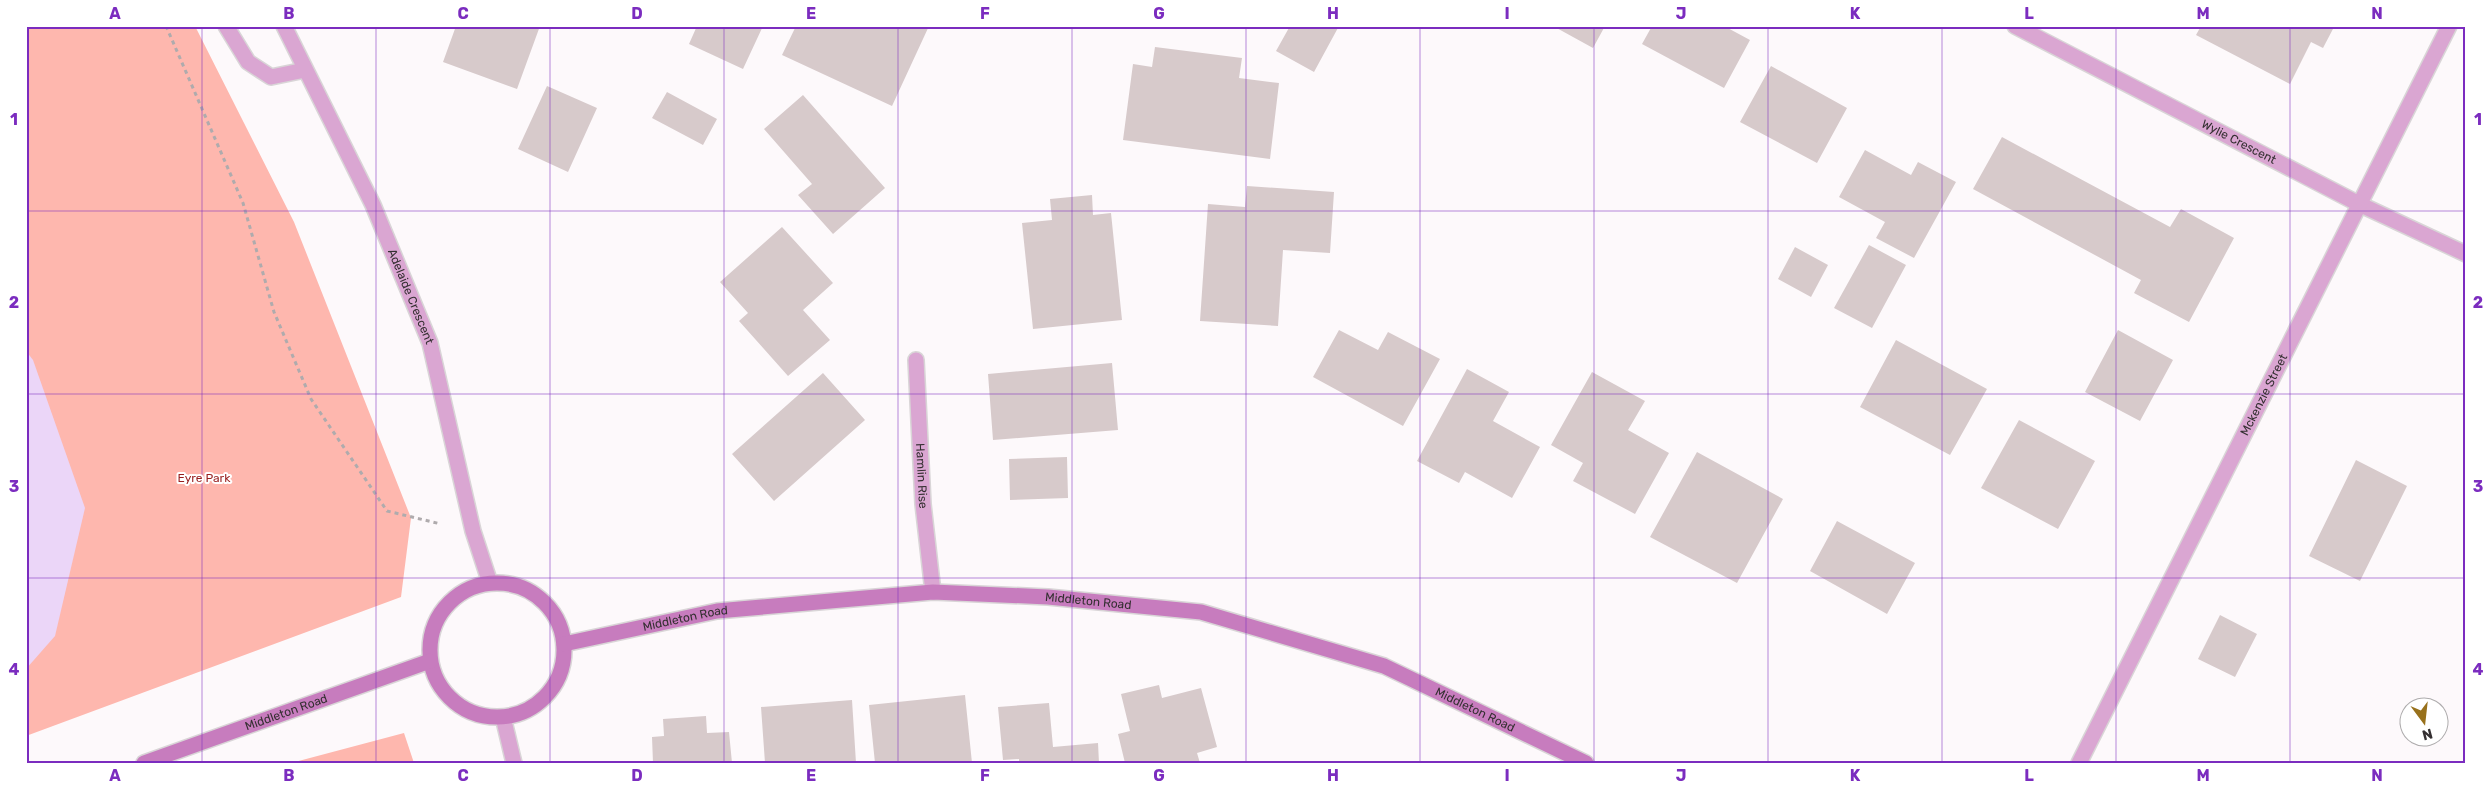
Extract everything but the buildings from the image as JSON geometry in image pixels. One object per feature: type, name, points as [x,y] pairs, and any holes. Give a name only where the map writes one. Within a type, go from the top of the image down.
[{"type":"main road","points":[[490,583],[517,585],[540,598],[557,618],[564,644],[562,670],[549,693],[528,710],[503,717],[477,715],[455,703],[439,684],[430,661],[431,633],[444,609],[464,591],[490,583]]},
{"type":"main road","name":"Middleton Road","points":[[564,644],[717,611],[932,592],[1048,597],[1201,612],[1384,666],[1586,763]]},
{"type":"main road","name":"Middleton Road","points":[[144,763],[430,661]]},
{"type":"street","points":[[226,26],[248,62],[271,77],[305,70]]},
{"type":"street","name":"Adelaide Crescent","points":[[284,26],[373,205],[430,343],[473,531],[490,583]]},
{"type":"street","name":"Wylie Crescent","points":[[2015,26],[2359,204],[2466,254]]},
{"type":"street","name":"Mckenzie Street","points":[[2079,763],[2449,26]]},
{"type":"street","name":"Hamlin Rise","points":[[916,360],[923,504],[932,592]]},
{"type":"street","points":[[503,717],[514,763]]},
{"type":"path","points":[[166,26],[243,202],[274,312],[311,399],[387,511],[473,531]]},
{"type":"green space","name":"Eyre Park","points":[[26,26],[195,26],[294,222],[411,518],[401,597],[26,736]]},
{"type":"green space","points":[[404,733],[414,763],[291,763]]},
{"type":"shaded area","points":[[26,351],[33,360],[85,508],[55,636],[26,669]]}]
